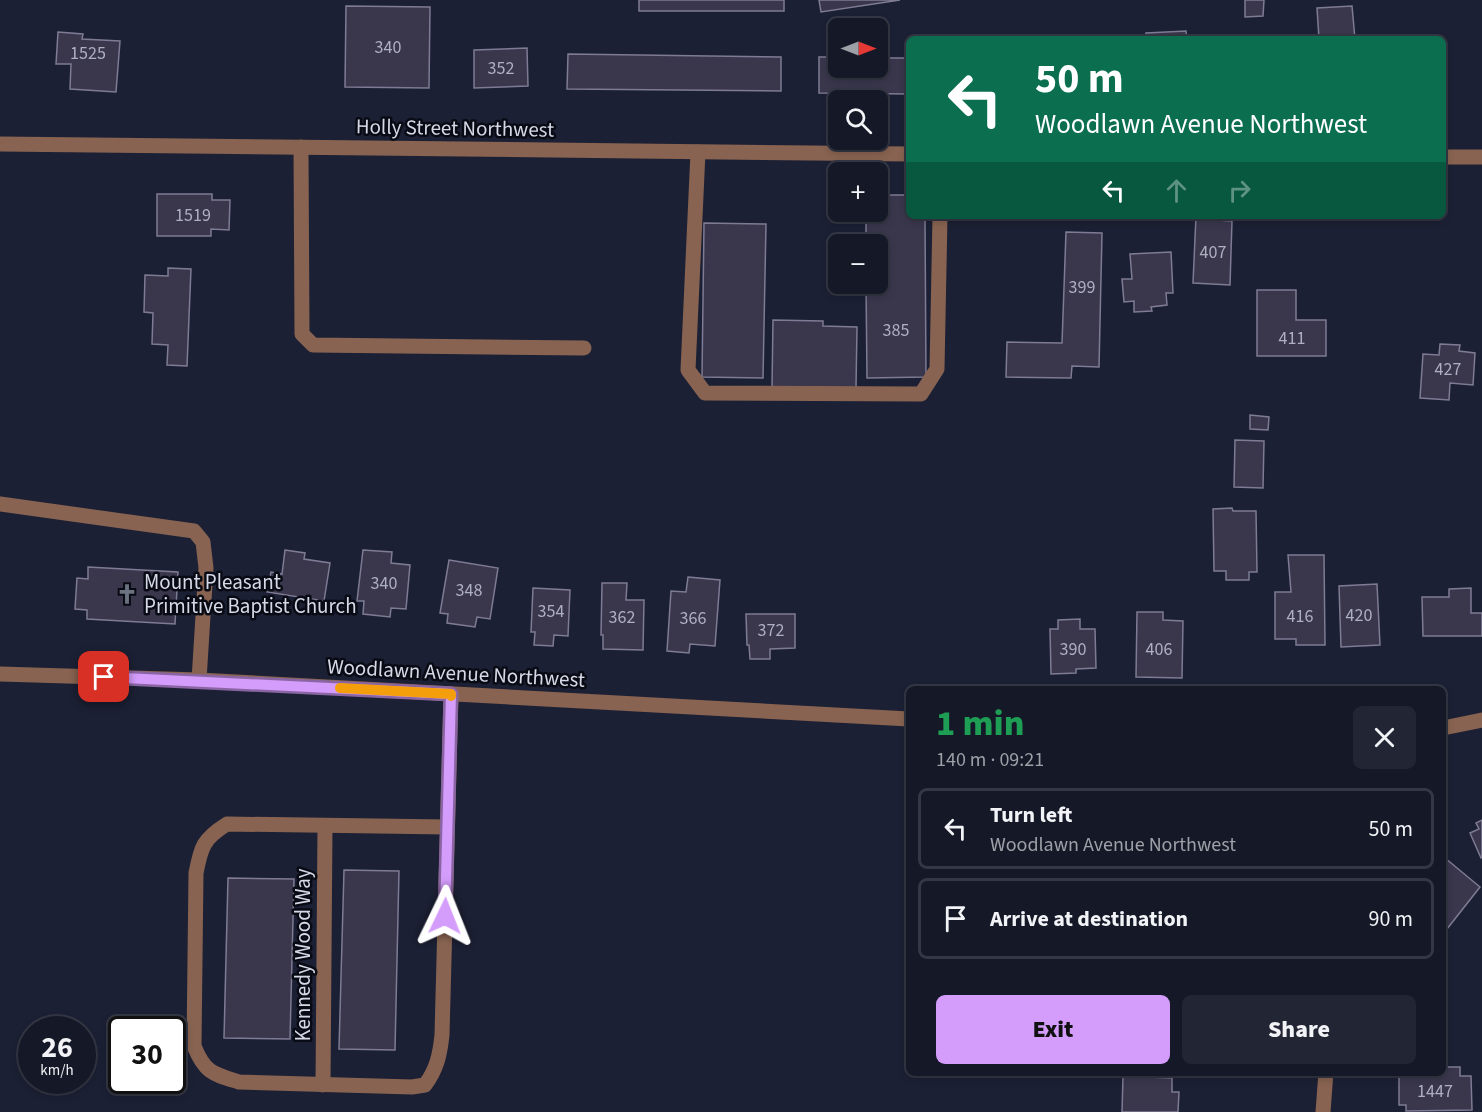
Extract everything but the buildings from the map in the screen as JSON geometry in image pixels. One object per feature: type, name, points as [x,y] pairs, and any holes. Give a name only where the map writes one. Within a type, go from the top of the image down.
[{"type":"street","name":"Holly Street Northwest","points":[[0,144],[906,154]]},
{"type":"street","points":[[301,147],[302,334],[313,345],[584,348]]},
{"type":"street","points":[[698,152],[688,370],[705,393],[921,394],[938,369],[940,219]]},
{"type":"street","points":[[1446,157],[1482,158]]},
{"type":"street","points":[[0,504],[194,531],[202,542],[206,568],[199,680]]},
{"type":"street","name":"Woodlawn Avenue Northwest","points":[[0,674],[199,680],[906,719]]},
{"type":"street","points":[[447,827],[227,824],[210,835],[200,852],[196,873],[194,1046],[206,1068],[220,1076],[240,1082],[323,1085],[412,1087],[425,1085],[434,1074],[439,1061],[442,1035],[451,694]]},
{"type":"street","points":[[1446,727],[1482,720]]},
{"type":"street","name":"Kennedy Wood Way","points":[[323,1085],[325,826]]},
{"type":"street","points":[[1323,1112],[1326,1076]]},
{"type":"slow traffic","points":[[340,688],[451,694],[451,696]]},
{"type":"place","name":"Mount Pleasant Primitive Baptist Church","points":[[127,594]]},
{"type":"route","points":[[104,677],[451,694],[445,916]]}]
